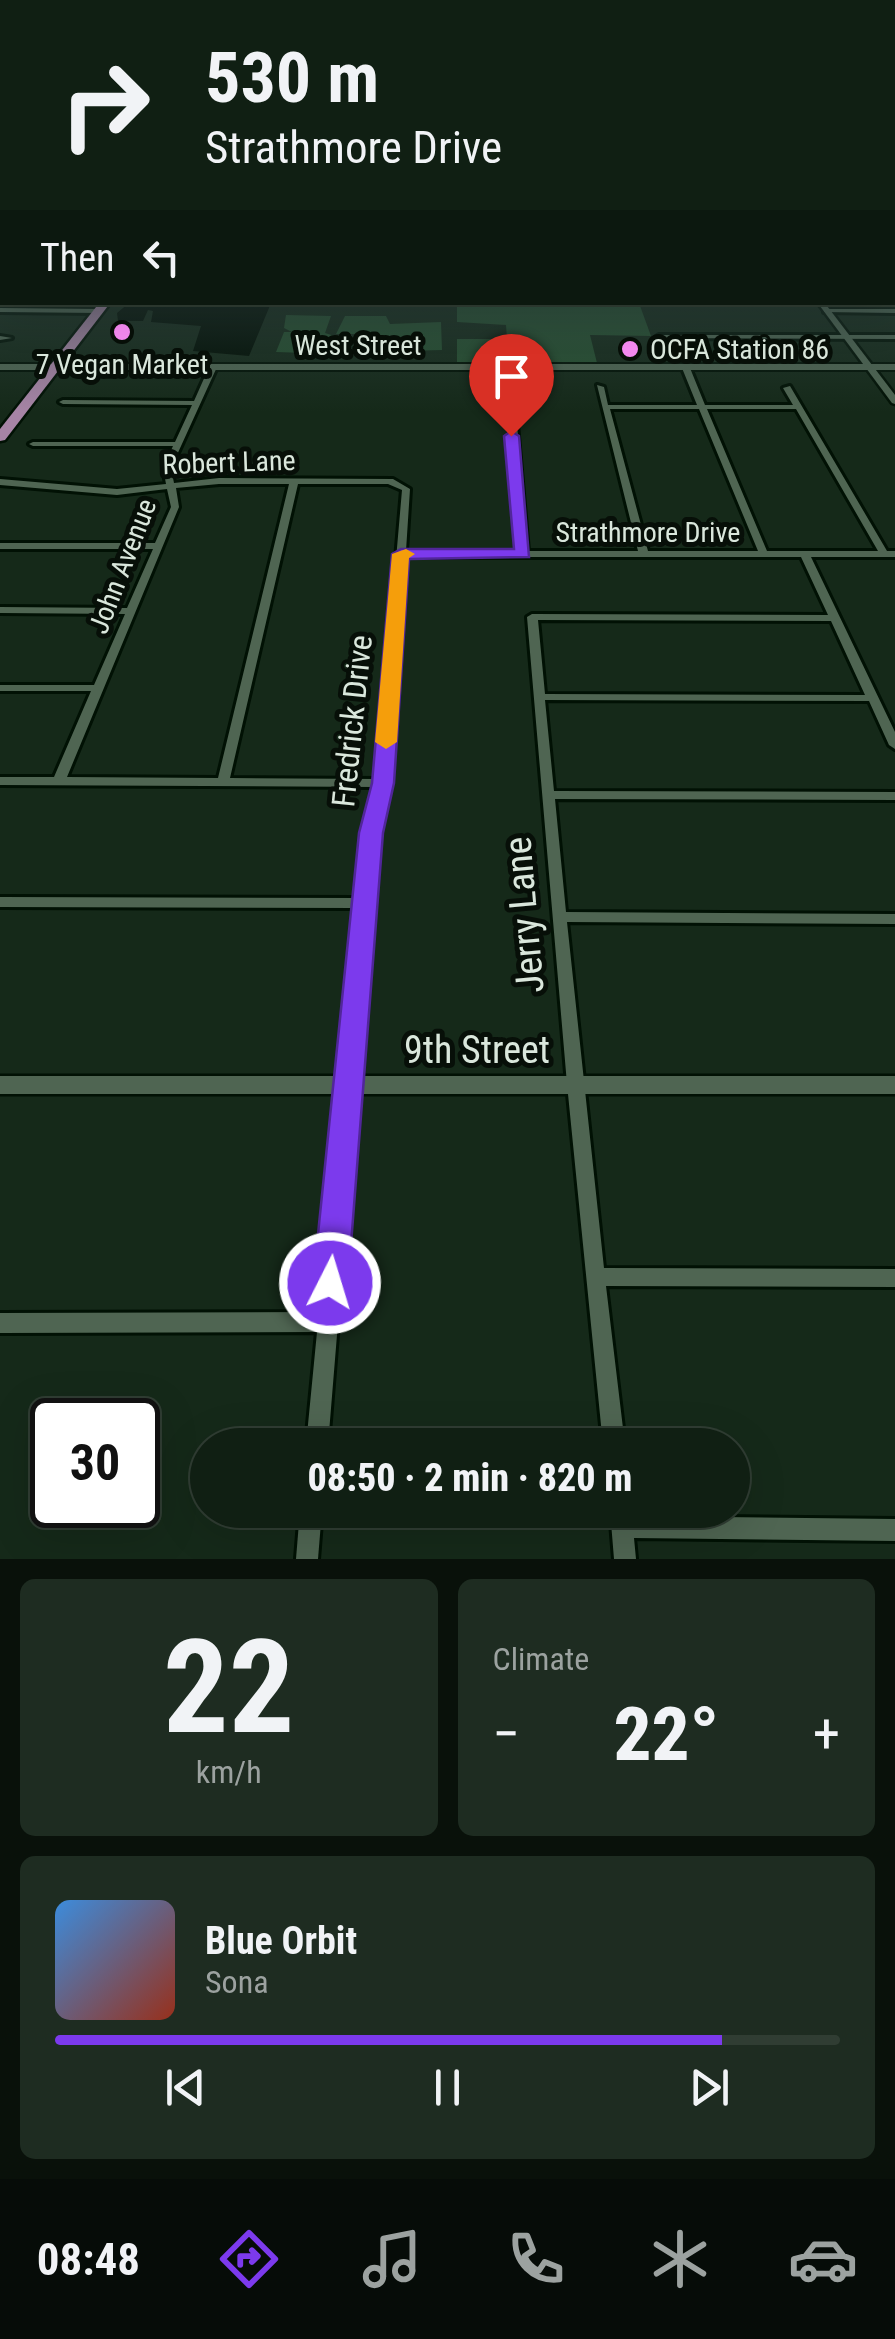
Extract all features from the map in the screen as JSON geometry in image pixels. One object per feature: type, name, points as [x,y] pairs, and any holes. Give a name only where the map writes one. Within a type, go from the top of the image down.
[{"type":"main road","points":[[0,438],[52,367],[50,362],[97,307]]},
{"type":"main road","name":"West Street","points":[[0,367],[895,368]]},
{"type":"street","points":[[823,306],[895,311]]},
{"type":"street","points":[[823,306],[895,401]]},
{"type":"street","points":[[0,310],[97,307]]},
{"type":"street","points":[[659,337],[895,337]]},
{"type":"street","name":"John Avenue","points":[[59,782],[175,507],[167,468],[213,367]]},
{"type":"street","points":[[508,367],[523,554]]},
{"type":"street","points":[[686,368],[764,555]]},
{"type":"street","points":[[600,387],[644,554]]},
{"type":"street","points":[[788,388],[890,554]]},
{"type":"street","points":[[62,402],[195,403]]},
{"type":"street","points":[[605,406],[798,407]]},
{"type":"street","points":[[34,444],[176,444]]},
{"type":"street","points":[[223,782],[294,481]]},
{"type":"street","name":"Robert Lane","points":[[0,482],[116,492],[294,481],[401,484]]},
{"type":"street","name":"Fredrick Drive","points":[[318,1428],[371,833],[383,783],[406,489],[401,484]]},
{"type":"street","points":[[0,546],[159,546]]},
{"type":"street","name":"Strathmore Drive","points":[[401,554],[890,554]]},
{"type":"street","points":[[805,555],[895,746]]},
{"type":"street","points":[[0,610],[130,611]]},
{"type":"street","name":"Jerry Lane","points":[[612,1428],[575,1084],[532,617],[835,618]]},
{"type":"street","points":[[0,688],[97,688]]},
{"type":"street","points":[[540,697],[872,698]]},
{"type":"street","points":[[0,781],[383,783]]},
{"type":"street","points":[[548,795],[895,796]]},
{"type":"street","points":[[0,902],[364,903]]},
{"type":"street","points":[[560,917],[895,919]]},
{"type":"street","name":"9th Street","points":[[0,1085],[895,1085]]},
{"type":"street","points":[[599,1277],[895,1278]]},
{"type":"street","points":[[0,1323],[327,1322]]},
{"type":"street","points":[[750,1524],[895,1530]]},
{"type":"street","points":[[307,1559],[310,1528]]},
{"type":"street","points":[[622,1528],[625,1559]]},
{"type":"green space","points":[[457,305],[640,305],[651,336],[590,335],[597,363],[457,362],[457,339],[507,339],[506,325],[457,322]]},
{"type":"green space","points":[[286,315],[331,316],[325,333],[341,338],[334,354],[276,352],[284,332],[292,332],[284,328]]},
{"type":"green space","points":[[345,316],[386,316],[390,324],[441,322],[442,350],[366,352],[358,349],[361,334],[336,334]]},
{"type":"shaded area","points":[[127,305],[270,305],[249,356],[193,351],[201,326],[151,322],[153,311],[148,310],[143,321],[118,321],[117,313]]},
{"type":"slow traffic","points":[[386,742],[401,554],[406,554]]},
{"type":"place","name":"7 Vegan Market","points":[[122,332]]},
{"type":"place","name":"OCFA Station 86","points":[[630,349]]},
{"type":"route","points":[[330,1283],[371,833],[383,783],[401,554],[523,554],[511,436]]}]
